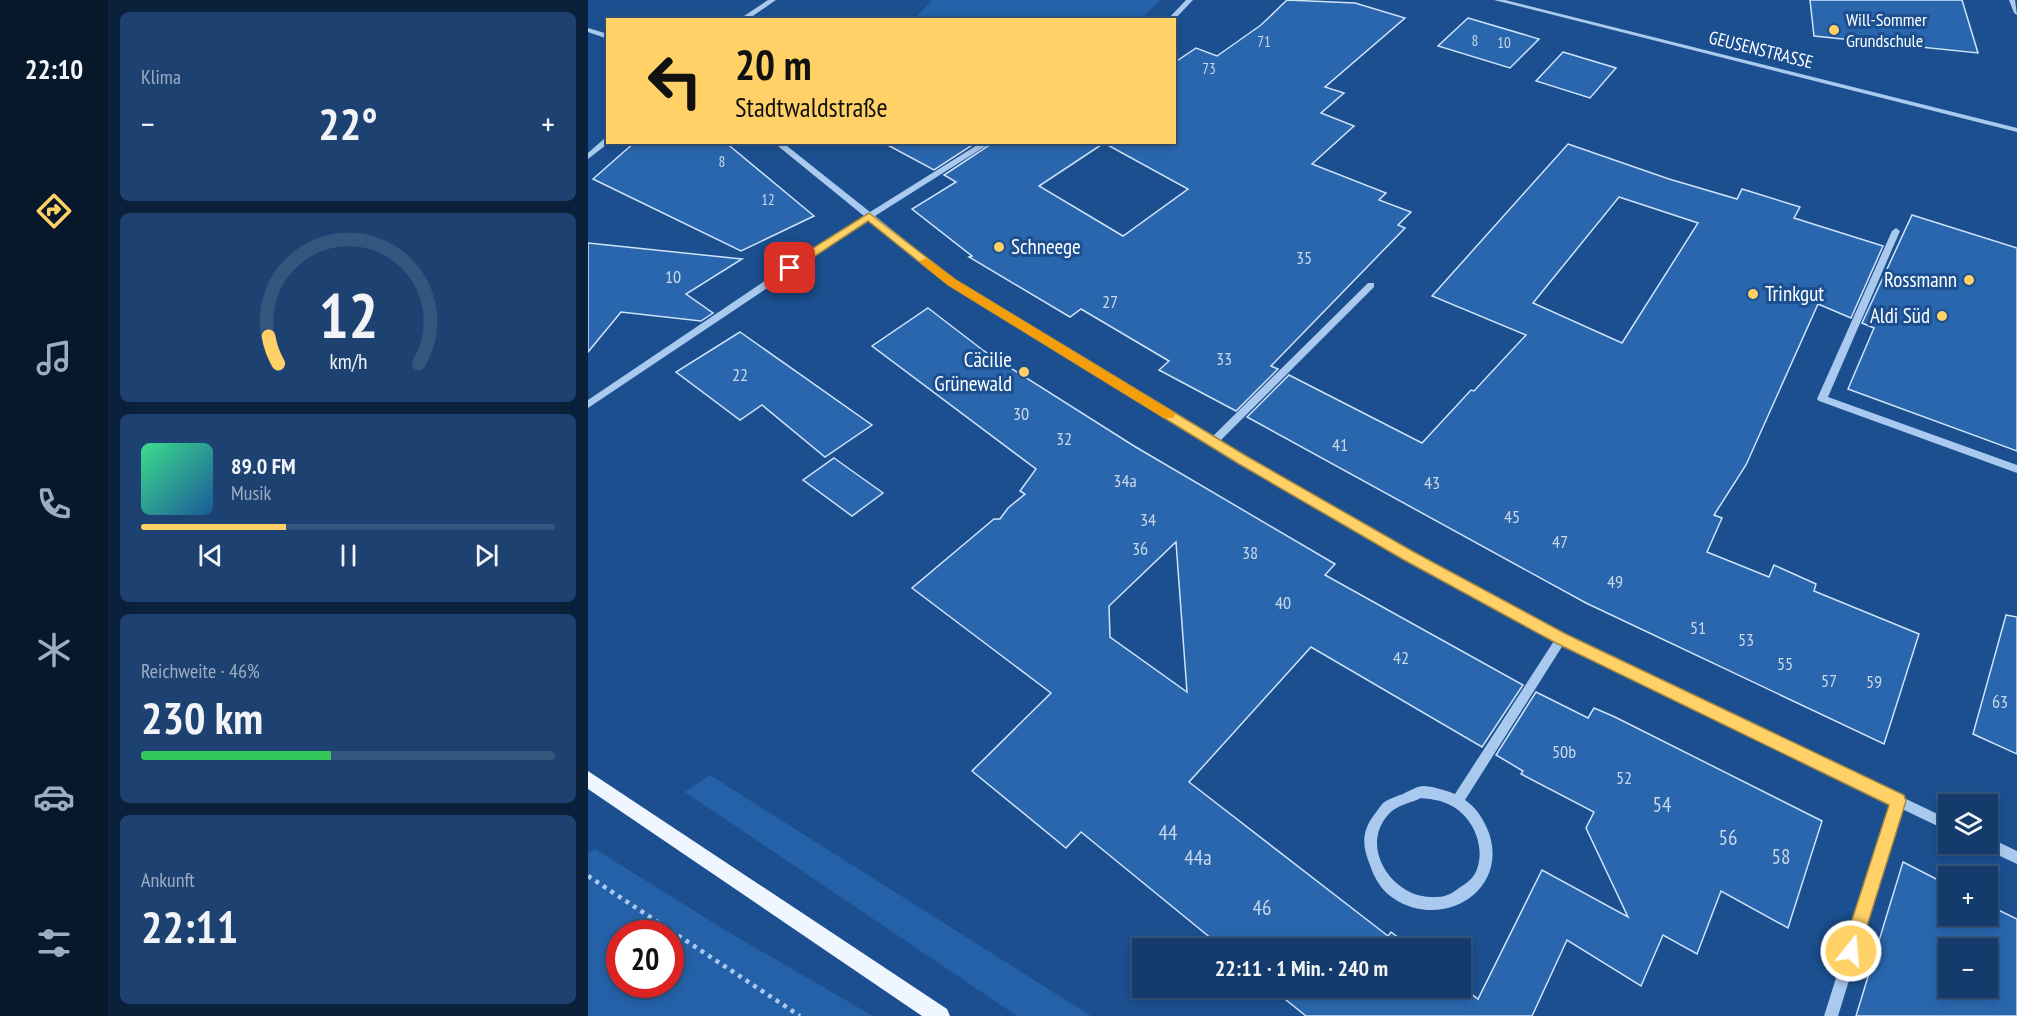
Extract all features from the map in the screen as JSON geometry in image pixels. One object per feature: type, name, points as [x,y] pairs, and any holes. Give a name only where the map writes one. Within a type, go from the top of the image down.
[{"type":"main road","points":[[588,779],[940,1016]]},
{"type":"street","points":[[744,18],[773,0]]},
{"type":"street","points":[[1172,18],[1190,0]]},
{"type":"street","name":"GEUSENSTRASSE","points":[[1497,0],[2017,130]]},
{"type":"street","points":[[2012,0],[2017,13]]},
{"type":"street","points":[[588,30],[606,36]]},
{"type":"street","points":[[588,157],[606,143]]},
{"type":"street","points":[[779,144],[952,282],[1213,442],[1409,556],[1561,639],[1938,820]]},
{"type":"street","points":[[588,405],[869,216],[985,144]]},
{"type":"street","points":[[1896,231],[1822,399],[2017,469]]},
{"type":"street","points":[[1213,442],[1371,285]]},
{"type":"street","points":[[1457,802],[1561,639]]},
{"type":"street","points":[[1422,792],[1440,794],[1457,802],[1472,813],[1482,829],[1487,847],[1486,866],[1478,882],[1465,895],[1448,903],[1429,905],[1409,900],[1391,889],[1378,874],[1371,856],[1370,837],[1376,819],[1387,805],[1403,796],[1422,792]]},
{"type":"street","points":[[1831,1016],[1898,801]]},
{"type":"street","points":[[1998,849],[2017,858]]},
{"type":"path","points":[[588,876],[800,1016]]},
{"type":"shaded area","points":[[932,0],[1161,0],[1141,18],[915,18]]},
{"type":"shaded area","points":[[710,775],[1091,1016],[1017,1016],[685,792]]},
{"type":"shaded area","points":[[595,849],[725,930],[873,1016],[588,1016],[588,853]]},
{"type":"building","points":[[1287,0],[1355,3],[1405,18],[1325,87],[1344,93],[1321,113],[1354,126],[1312,164],[1386,193],[1379,200],[1411,212],[1398,225],[1405,228],[1271,366],[1278,369],[1236,411],[1159,370],[1169,361],[1081,309],[1070,317],[969,257],[972,256],[912,209],[956,182],[944,175],[991,144],[1102,144],[1039,186],[1123,236],[1188,189],[1106,144],[1176,144],[1176,62],[1196,48],[1217,56],[1261,25]]},
{"type":"building","points":[[1810,0],[1962,0],[1978,53],[1814,36]]},
{"type":"building","points":[[1468,18],[1539,39],[1510,68],[1438,46]]},
{"type":"building","points":[[1563,52],[1616,68],[1590,98],[1536,81]]},
{"type":"building","points":[[633,144],[727,144],[814,216],[741,251],[593,179]]},
{"type":"building","points":[[886,144],[974,144],[934,170]]},
{"type":"building","points":[[1568,144],[1669,179],[1737,199],[1742,189],[1800,207],[1794,218],[1883,246],[1851,318],[1818,304],[1746,465],[1714,515],[1722,518],[1707,552],[1769,577],[1774,565],[1816,584],[1814,591],[1919,634],[1884,744],[1586,603],[1247,417],[1289,375],[1422,443],[1526,335],[1432,296]],"holes":[[[1619,197],[1698,223],[1622,343],[1533,303]]]},
{"type":"building","name":"Aldi Süd","points":[[1912,215],[2017,248],[2017,451],[1848,389],[1874,328],[1862,323]]},
{"type":"building","points":[[588,243],[742,259],[686,294],[713,313],[701,321],[621,312],[588,352]]},
{"type":"building","points":[[928,308],[984,351],[1134,446],[1335,564],[1325,575],[1523,685],[1482,747],[1311,647],[1189,782],[1388,936],[1391,932],[1399,938],[1211,938],[1081,832],[1066,848],[972,771],[1051,693],[912,588],[994,519],[1000,519],[1008,508],[1025,494],[1020,491],[1036,469],[872,346]],"holes":[[[1176,542],[1187,692],[1110,637],[1109,606]]]},
{"type":"building","points":[[740,332],[872,425],[825,457],[762,405],[740,420],[676,372]]},
{"type":"building","points":[[834,458],[883,493],[852,516],[803,480]]},
{"type":"building","points":[[2006,615],[2017,617],[2017,754],[1973,734]]},
{"type":"building","points":[[1536,692],[1588,718],[1594,708],[1615,717],[1822,821],[1788,928],[1721,891],[1697,954],[1663,935],[1641,986],[1567,940],[1532,1016],[1306,1016],[1284,998],[1471,998],[1471,994],[1478,999],[1542,870],[1628,917],[1586,828],[1594,812],[1521,774],[1523,771],[1496,755]]},
{"type":"building","points":[[1903,862],[1938,880],[1938,926],[1998,926],[1998,910],[2017,919],[2017,1016],[1856,1016]]},
{"type":"slow traffic","points":[[926,261],[952,282],[1168,415]]},
{"type":"place","name":"Will-Sommer Grundschule","points":[[1834,30]]},
{"type":"place","name":"Schneege","points":[[999,247]]},
{"type":"place","name":"Rossmann","points":[[1969,280]]},
{"type":"place","name":"Trinkgut","points":[[1753,294]]},
{"type":"place","name":"Aldi Süd","points":[[1942,316]]},
{"type":"place","name":"Cäcilie Grünewald","points":[[1024,372]]},
{"type":"route","points":[[790,268],[869,216],[952,282],[1243,461],[1409,556],[1561,639],[1898,801],[1851,951]]}]
